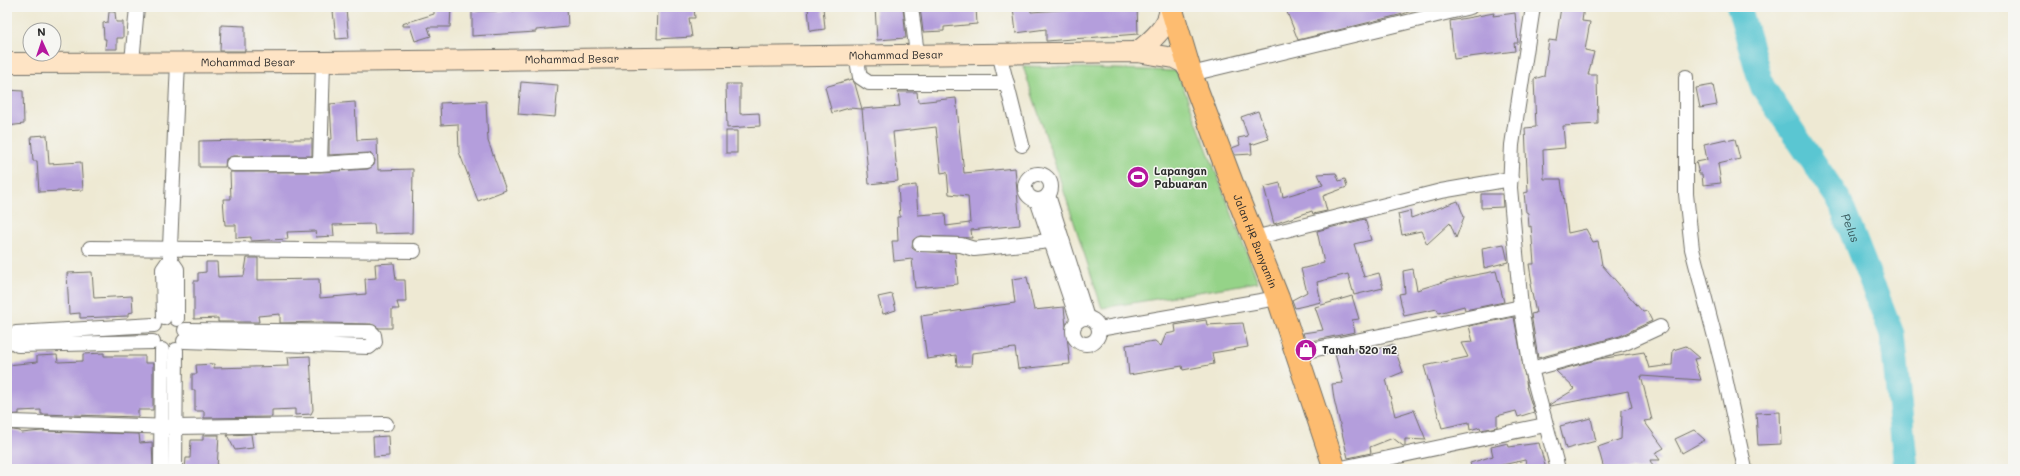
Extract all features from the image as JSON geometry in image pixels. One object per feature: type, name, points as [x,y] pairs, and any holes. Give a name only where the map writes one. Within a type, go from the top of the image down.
[{"type":"main road","points":[[1170,7],[1191,74]]},
{"type":"main road","name":"Jalan HR Bunyamin","points":[[1191,74],[1278,298],[1336,469]]},
{"type":"street","points":[[132,62],[137,7]]},
{"type":"street","points":[[911,7],[917,54]]},
{"type":"street","points":[[1137,52],[1148,44],[1160,31],[1166,20],[1170,7]]},
{"type":"street","points":[[1191,74],[1470,7]]},
{"type":"street","points":[[1533,7],[1512,145],[1511,179],[1521,307],[1531,369],[1558,469]]},
{"type":"street","name":"Mohammad Besar","points":[[7,63],[323,62],[1137,52]]},
{"type":"street","name":"Jalan HR Bunyamin","points":[[1137,52],[1151,53],[1174,58],[1184,62],[1191,74]]},
{"type":"street","points":[[999,53],[1022,145]]},
{"type":"street","points":[[856,55],[860,77],[869,83],[1007,83]]},
{"type":"street","points":[[161,469],[168,427],[169,334],[163,269],[170,253],[178,62]]},
{"type":"street","points":[[320,164],[323,62]]},
{"type":"street","points":[[1686,77],[1686,194],[1692,249],[1722,364],[1745,469]]},
{"type":"street","points":[[234,164],[320,164],[368,161]]},
{"type":"street","points":[[1254,238],[1441,191],[1511,179]]},
{"type":"street","points":[[1042,198],[1083,319],[1050,241],[1042,198]]},
{"type":"street","points":[[920,244],[961,245],[974,249],[1050,241]]},
{"type":"street","points":[[90,248],[170,253],[414,251]]},
{"type":"street","points":[[1100,329],[1278,298]]},
{"type":"street","points":[[1297,353],[1521,307]]},
{"type":"street","points":[[1083,319],[1095,321],[1100,329],[1096,340],[1092,343],[1082,344],[1074,337],[1072,332],[1073,327],[1083,319]]},
{"type":"street","points":[[1531,369],[1623,344],[1660,327]]},
{"type":"street","points":[[169,334],[16,333],[12,338],[18,345],[169,334],[370,346],[375,342],[374,335],[371,332],[169,334]]},
{"type":"street","points":[[12,422],[168,427],[386,424]]},
{"type":"street","points":[[1336,469],[1545,425]]},
{"type":"street","points":[[168,427],[175,469]]},
{"type":"green space","name":"Lapangan Pabuaran","points":[[1023,66],[1177,71],[1258,282],[1102,308]]},
{"type":"building","points":[[434,7],[451,7],[450,27],[428,27],[431,36],[415,41],[410,26],[402,26],[402,24],[434,14]]},
{"type":"building","points":[[567,7],[568,27],[536,30],[536,32],[472,36],[472,11],[515,11],[515,8]]},
{"type":"building","points":[[658,7],[694,7],[695,18],[689,18],[692,37],[657,39]]},
{"type":"building","points":[[808,7],[823,7],[825,29],[810,31]]},
{"type":"building","points":[[875,7],[903,7],[906,38],[877,40]]},
{"type":"building","points":[[920,7],[976,7],[977,24],[944,27],[944,31],[923,32]]},
{"type":"building","points":[[1013,7],[1030,7],[1031,12],[1103,7],[1137,7],[1138,34],[1046,41],[1046,29],[1016,33]]},
{"type":"building","points":[[1285,7],[1418,8],[1403,14],[1298,40]]},
{"type":"building","points":[[1561,7],[1584,7],[1582,21],[1590,22],[1585,50],[1594,52],[1588,75],[1597,75],[1598,124],[1563,126],[1565,148],[1543,150],[1544,179],[1561,179],[1568,233],[1586,229],[1593,242],[1598,241],[1602,265],[1643,312],[1647,311],[1652,321],[1620,336],[1538,358],[1531,314],[1536,313],[1530,284],[1532,283],[1529,264],[1534,264],[1531,226],[1529,227],[1524,193],[1528,192],[1525,128],[1536,127],[1534,79],[1544,76],[1549,40],[1556,41]]},
{"type":"building","points":[[346,10],[349,38],[336,39],[333,11]]},
{"type":"building","points":[[109,12],[115,12],[116,22],[123,22],[123,38],[117,38],[117,49],[105,49],[106,39],[104,39],[103,23],[108,22]]},
{"type":"building","points":[[1494,13],[1493,16],[1515,13],[1518,43],[1514,43],[1515,51],[1454,59],[1450,21]]},
{"type":"building","points":[[221,25],[245,26],[245,51],[220,51]]},
{"type":"building","points":[[852,79],[855,84],[862,109],[849,108],[832,113],[825,87]]},
{"type":"building","points":[[521,82],[558,85],[555,117],[518,114]]},
{"type":"building","points":[[726,84],[740,84],[740,114],[759,113],[760,126],[727,128]]},
{"type":"building","points":[[1713,85],[1717,105],[1700,108],[1696,88]]},
{"type":"building","points":[[7,90],[23,91],[24,124],[7,126]]},
{"type":"building","points":[[898,92],[917,92],[918,102],[956,98],[964,173],[1015,168],[1020,225],[971,230],[972,238],[920,236],[913,240],[912,248],[916,251],[955,253],[958,284],[915,288],[912,259],[894,261],[892,241],[898,241],[897,217],[900,217],[898,187],[916,185],[918,215],[945,213],[946,226],[970,223],[968,196],[949,194],[947,172],[941,173],[936,127],[893,132],[898,181],[869,184],[862,109],[900,106]]},
{"type":"building","points":[[486,101],[488,141],[506,190],[478,201],[459,152],[458,124],[441,125],[440,103]]},
{"type":"building","points":[[355,102],[357,140],[377,139],[378,170],[413,169],[412,233],[375,234],[374,224],[333,225],[334,236],[316,237],[315,231],[287,232],[288,239],[251,241],[251,237],[236,238],[236,225],[225,225],[223,199],[231,199],[230,172],[320,172],[368,169],[374,165],[375,160],[370,153],[329,155],[329,139],[332,139],[330,104]]},
{"type":"building","points":[[1258,111],[1269,139],[1251,145],[1252,154],[1235,155],[1232,148],[1240,145],[1238,138],[1248,136],[1241,117]]},
{"type":"building","points":[[726,131],[737,131],[737,153],[726,153]]},
{"type":"building","points":[[47,135],[49,164],[81,162],[83,190],[39,192],[37,161],[33,161],[31,136]]},
{"type":"building","points":[[312,139],[312,156],[233,156],[226,159],[225,167],[199,167],[199,141]]},
{"type":"building","points":[[1726,139],[1726,141],[1735,139],[1740,159],[1718,164],[1721,183],[1703,185],[1702,174],[1699,174],[1696,162],[1707,160],[1704,144]]},
{"type":"building","points":[[1336,173],[1339,181],[1345,179],[1347,187],[1323,196],[1327,211],[1313,214],[1312,211],[1274,224],[1264,187],[1280,183],[1283,197],[1323,185],[1318,174]]},
{"type":"building","points":[[1481,194],[1502,194],[1503,207],[1481,208]]},
{"type":"building","points":[[1458,201],[1464,217],[1456,238],[1450,223],[1427,244],[1421,231],[1402,235],[1398,214],[1410,211],[1411,218]]},
{"type":"building","points":[[1365,219],[1371,240],[1354,244],[1364,277],[1379,273],[1383,288],[1354,295],[1348,274],[1317,282],[1321,302],[1295,308],[1292,300],[1307,292],[1301,269],[1324,263],[1317,231]]},
{"type":"building","points":[[1504,244],[1508,262],[1484,268],[1482,248]]},
{"type":"building","points":[[247,258],[258,258],[258,280],[319,279],[320,298],[366,294],[365,279],[376,278],[375,264],[394,263],[396,280],[405,280],[406,302],[397,302],[399,309],[392,309],[392,328],[379,328],[371,324],[323,322],[280,323],[280,314],[258,316],[259,322],[218,322],[218,318],[194,319],[194,281],[198,281],[198,273],[206,272],[206,262],[217,262],[218,277],[244,276]]},
{"type":"building","points":[[1413,269],[1417,290],[1449,280],[1496,271],[1504,302],[1465,310],[1464,306],[1439,313],[1437,309],[1404,316],[1399,294],[1405,293],[1403,271]]},
{"type":"building","points":[[92,272],[94,298],[132,296],[133,312],[128,313],[128,316],[80,318],[80,313],[69,314],[67,273]]},
{"type":"building","points":[[1027,277],[1034,310],[1064,307],[1070,364],[1018,369],[1015,348],[972,353],[971,366],[957,366],[956,355],[927,359],[921,316],[1015,303],[1012,279]]},
{"type":"building","points":[[892,294],[896,310],[883,314],[878,297]]},
{"type":"building","points":[[1352,296],[1359,319],[1352,320],[1355,332],[1306,342],[1303,333],[1323,330],[1315,307]]},
{"type":"building","points":[[1514,317],[1526,387],[1534,412],[1518,417],[1516,411],[1497,416],[1497,427],[1481,430],[1480,427],[1470,430],[1469,422],[1442,428],[1424,366],[1468,357],[1461,343],[1473,342],[1469,326]]},
{"type":"building","points":[[1206,320],[1207,325],[1243,323],[1248,347],[1212,353],[1214,364],[1183,370],[1182,366],[1129,375],[1126,345],[1155,341],[1161,346],[1166,334],[1176,332],[1175,325]]},
{"type":"building","points":[[1393,344],[1403,372],[1386,379],[1395,416],[1414,410],[1426,440],[1405,439],[1405,446],[1403,446],[1393,438],[1370,447],[1371,453],[1348,458],[1334,399],[1332,384],[1343,383],[1335,354],[1375,346],[1376,350]]},
{"type":"building","points":[[1686,346],[1700,358],[1694,359],[1701,380],[1641,376],[1652,420],[1644,421],[1664,448],[1655,453],[1660,460],[1650,460],[1654,469],[1604,469],[1598,447],[1621,439],[1622,410],[1632,407],[1628,391],[1549,405],[1575,389],[1556,371],[1599,359],[1644,352],[1649,368],[1672,365],[1673,350]]},
{"type":"building","points":[[104,353],[104,356],[145,356],[145,363],[153,363],[153,410],[138,410],[138,417],[41,414],[41,410],[19,411],[19,414],[7,415],[7,365],[37,362],[37,356],[57,355],[58,362],[83,361],[83,354]]},
{"type":"building","points":[[310,356],[313,410],[311,414],[295,415],[295,409],[272,410],[272,417],[204,418],[204,411],[195,411],[195,390],[192,390],[192,374],[197,374],[196,365],[214,364],[214,368],[289,366],[288,357]]},
{"type":"building","points":[[1780,412],[1781,444],[1758,445],[1756,413]]},
{"type":"building","points":[[1591,418],[1596,441],[1566,449],[1560,426]]},
{"type":"building","points":[[7,429],[20,431],[21,433],[42,431],[139,434],[140,443],[152,442],[153,467],[151,469],[7,469]]},
{"type":"building","points":[[1694,430],[1705,440],[1682,453],[1675,439]]},
{"type":"building","points":[[251,434],[253,448],[235,450],[227,435]]},
{"type":"building","points":[[203,435],[219,435],[217,469],[185,469],[186,458],[190,458],[191,440],[203,440]]},
{"type":"building","points":[[388,436],[389,456],[374,457],[373,437]]},
{"type":"building","points":[[1508,443],[1509,447],[1539,443],[1546,469],[1528,469],[1525,460],[1484,469],[1472,469],[1470,463],[1493,456],[1491,447]]},
{"type":"waterway","name":"Pelus","points":[[1739,7],[1762,86],[1839,200],[1892,334],[1906,469]]},
{"type":"place","name":"Lapangan Pabuaran","points":[[1138,177]]},
{"type":"place","name":"Tanah 520 m2","points":[[1306,350]]}]
